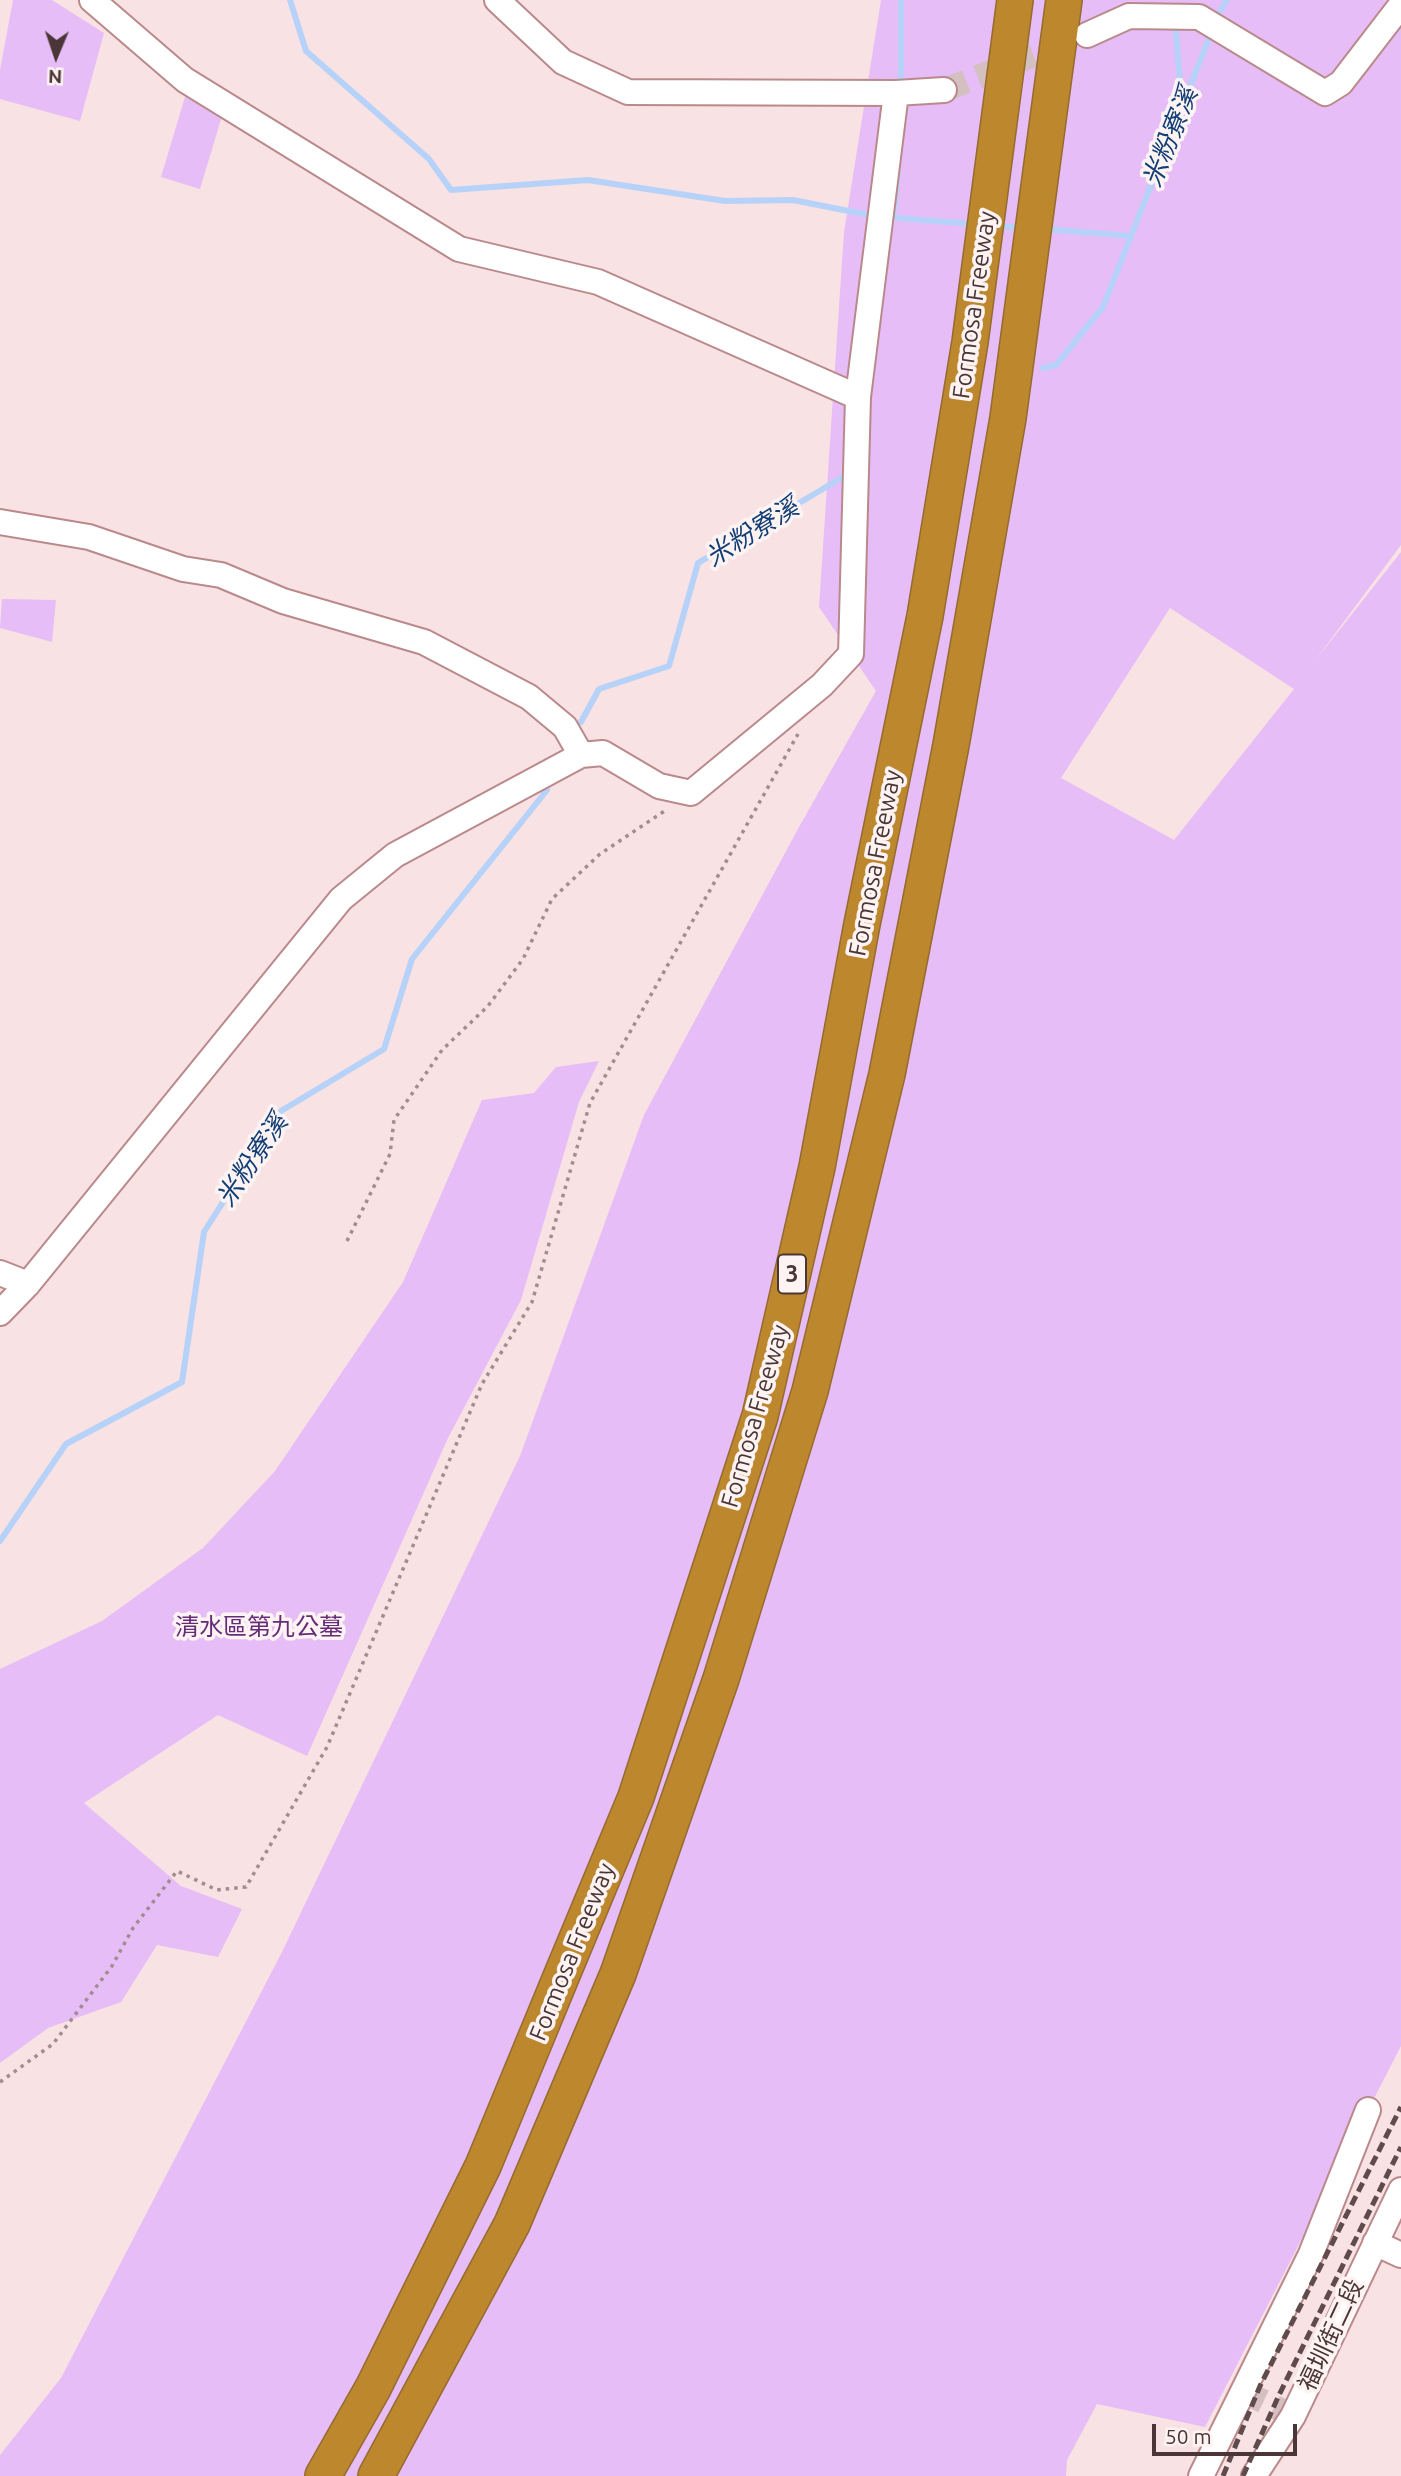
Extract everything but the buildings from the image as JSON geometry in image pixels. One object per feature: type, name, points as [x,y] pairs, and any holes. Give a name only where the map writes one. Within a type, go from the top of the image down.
[{"type":"highway","name":"Formosa Freeway","points":[[323,2476],[373,2388],[483,2166],[567,1965],[636,1797],[760,1416],[817,1167],[862,924],[925,616],[970,342],[1015,0]]},
{"type":"highway","name":"Formosa Freeway","points":[[376,2476],[512,2224],[618,1974],[721,1679],[810,1391],[887,1074],[951,745],[1008,418],[1064,0]]},
{"type":"street","points":[[92,0],[185,80],[459,249],[598,282],[858,397]]},
{"type":"street","points":[[497,0],[563,62],[628,92],[896,93],[944,90]]},
{"type":"street","points":[[1087,35],[1129,16],[1199,18],[1325,93],[1341,83],[1401,5]]},
{"type":"street","points":[[0,1313],[28,1284],[341,899],[395,855],[580,755],[603,753],[659,786],[691,793],[822,685],[851,654],[858,397],[896,93]]},
{"type":"street","points":[[0,522],[89,537],[183,569],[222,575],[282,601],[424,642],[530,697],[565,727],[580,755]]},
{"type":"street","points":[[0,1273],[28,1284]]},
{"type":"street","points":[[1201,2476],[1311,2254],[1368,2110]]},
{"type":"street","name":"福圳街二段","points":[[1254,2476],[1293,2416],[1401,2190]]},
{"type":"street","points":[[1375,2243],[1401,2255]]},
{"type":"path","points":[[0,2082],[53,2044],[112,1966],[133,1928],[177,1871],[217,1890],[246,1887],[327,1747],[482,1384],[532,1302],[590,1103],[786,761],[804,723]]},
{"type":"path","points":[[347,1241],[390,1154],[394,1120],[442,1050],[488,1006],[523,959],[552,899],[600,854],[691,793]]},
{"type":"green space","points":[[13,0],[52,0],[104,33],[80,121],[0,99],[0,70]]},
{"type":"green space","points":[[881,0],[1401,0],[1401,545],[1314,662],[1401,552],[1401,2046],[1205,2427],[1097,2404],[1067,2460],[1066,2476],[0,2476],[0,2455],[61,2378],[281,1954],[520,1456],[644,1115],[799,827],[876,691],[819,607],[844,232]],"holes":[[[1170,608],[1294,689],[1174,840],[1061,778]]]},
{"type":"green space","points":[[185,97],[222,116],[200,189],[161,177]]},
{"type":"green space","points":[[2,599],[56,600],[52,642],[0,628]]},
{"type":"green space","name":"清水區第九公墓","points":[[599,1061],[579,1102],[521,1300],[448,1438],[307,1756],[218,1715],[84,1803],[181,1886],[242,1909],[218,1957],[157,1945],[121,2002],[48,2028],[0,2063],[0,1669],[102,1621],[203,1548],[275,1471],[403,1282],[482,1100],[534,1093],[556,1067]]},
{"type":"waterway","points":[[290,0],[306,51],[429,159],[451,190],[588,180],[725,201],[793,200],[874,216]]},
{"type":"waterway","points":[[901,0],[901,89]]},
{"type":"waterway","name":"米粉寮溪","points":[[1220,11],[1227,0]]},
{"type":"waterway","points":[[1175,22],[1182,105]]},
{"type":"waterway","name":"米粉寮溪","points":[[1043,368],[1056,365],[1103,307],[1208,41]]},
{"type":"waterway","points":[[893,218],[898,173]]},
{"type":"waterway","points":[[884,217],[975,224]]},
{"type":"waterway","points":[[996,226],[1024,228]]},
{"type":"waterway","points":[[1045,229],[1131,236]]},
{"type":"waterway","name":"米粉寮溪","points":[[581,722],[599,689],[669,666],[698,563],[848,474]]},
{"type":"waterway","name":"米粉寮溪","points":[[0,1541],[66,1444],[182,1382],[204,1232],[281,1111],[384,1049],[412,959],[547,790]]},
{"type":"tunnel","points":[[944,90],[1071,41]]},
{"type":"tunnel","points":[[1242,2391],[1293,2416]]},
{"type":"railway","points":[[1223,2476],[1260,2386],[1401,2107]]},
{"type":"railway","points":[[1243,2476],[1279,2395],[1401,2147]]}]
